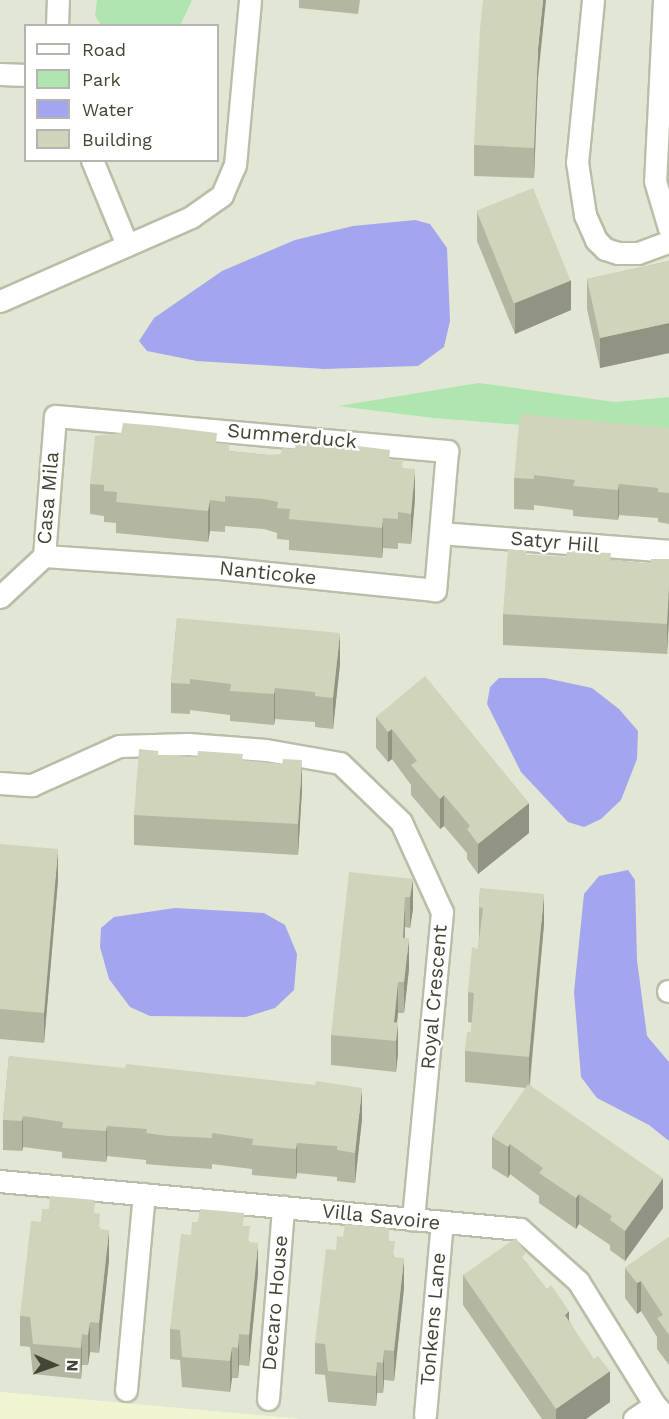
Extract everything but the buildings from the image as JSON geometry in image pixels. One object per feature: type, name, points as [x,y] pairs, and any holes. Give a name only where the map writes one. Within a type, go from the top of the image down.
[{"type":"street","points":[[57,24],[58,0]]},
{"type":"street","points":[[0,302],[191,217],[222,195],[235,165],[250,0]]},
{"type":"street","points":[[592,0],[577,162],[585,215],[605,249],[638,253],[669,242]]},
{"type":"street","points":[[664,0],[654,163],[655,181],[669,228]]},
{"type":"street","points":[[0,74],[24,75]]},
{"type":"street","points":[[93,162],[127,245]]},
{"type":"street","name":"Summerduck","points":[[55,416],[447,451],[441,533]]},
{"type":"street","name":"Casa Mila","points":[[0,597],[44,556],[55,416]]},
{"type":"street","name":"Satyr Hill","points":[[441,533],[669,551]]},
{"type":"street","name":"Nanticoke","points":[[44,556],[219,568],[435,590],[441,533]]},
{"type":"street","name":"Royal Crescent","points":[[0,783],[32,785],[119,746],[188,744],[266,750],[340,763],[401,822],[442,912],[412,1220]]},
{"type":"street","name":"Villa Savoire","points":[[0,1181],[520,1229],[578,1281],[662,1412]]},
{"type":"street","points":[[126,1390],[144,1194]]},
{"type":"street","name":"Decaro House","points":[[268,1399],[283,1207]]},
{"type":"street","name":"Tonkens Lane","points":[[425,1415],[442,1222]]},
{"type":"street","points":[[634,1419],[662,1412]]},
{"type":"shaded area","points":[[0,0],[97,0],[95,16],[100,24],[24,24],[24,162],[219,162],[219,24],[180,24],[192,0],[669,0],[669,397],[615,402],[479,384],[341,406],[433,418],[669,437],[669,1419],[300,1419],[0,1392]]},
{"type":"shaded area","points":[[0,1392],[300,1419],[0,1419]]},
{"type":"green space","points":[[97,0],[192,0],[181,24],[100,24],[95,16]]},
{"type":"green space","points":[[479,383],[615,402],[669,397],[669,437],[433,418],[338,406]]},
{"type":"water","points":[[415,220],[430,224],[447,248],[450,321],[444,347],[418,366],[324,369],[197,361],[147,351],[139,341],[154,318],[222,271],[295,240],[353,226]]},
{"type":"water","points":[[499,678],[545,678],[592,688],[619,709],[638,731],[637,759],[621,800],[601,819],[584,827],[568,822],[521,772],[487,704],[490,687]]},
{"type":"water","points":[[628,870],[635,880],[637,960],[647,1036],[669,1062],[669,1141],[649,1125],[597,1098],[581,1077],[574,992],[584,894],[599,876]]},
{"type":"water","points":[[175,908],[264,913],[285,925],[297,954],[294,990],[275,1008],[246,1017],[150,1016],[130,1007],[109,979],[100,947],[101,928],[114,917]]}]
